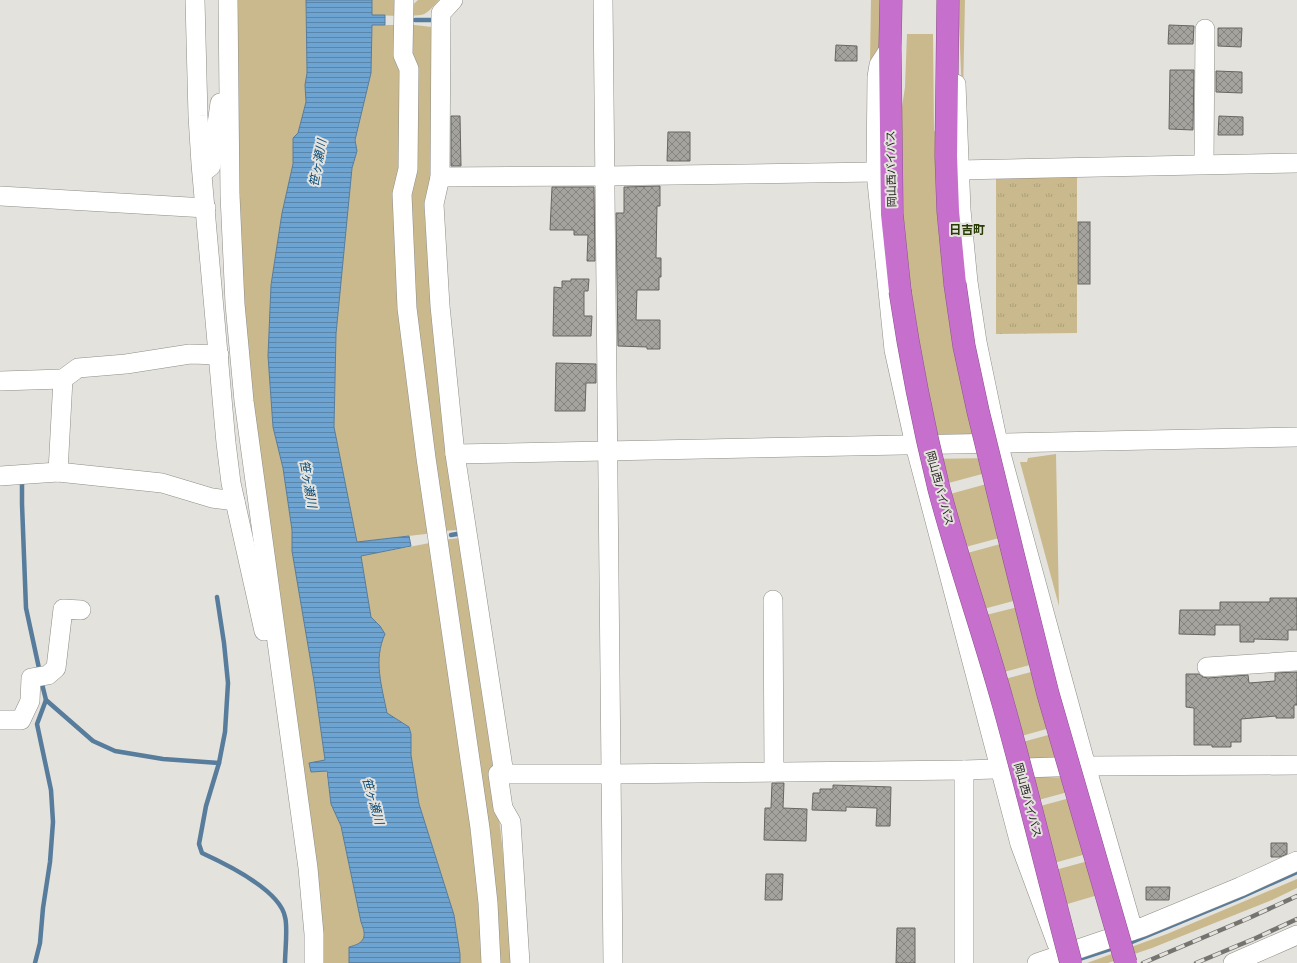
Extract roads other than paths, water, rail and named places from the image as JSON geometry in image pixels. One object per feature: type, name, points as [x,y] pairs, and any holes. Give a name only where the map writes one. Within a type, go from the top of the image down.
[{"type":"highway","name":"岡山西バイパス","points":[[891,0],[890,48],[892,214],[900,291],[910,352],[923,422],[940,491],[962,569],[1003,702],[1066,959]]},
{"type":"highway","points":[[947,11],[946,156],[948,211],[955,284],[964,346],[978,411],[1048,694],[1126,963]]},
{"type":"street","points":[[195,0],[198,116],[202,174],[226,444],[235,501],[265,632],[278,656]]},
{"type":"street","points":[[228,0],[230,195],[235,304],[244,401],[308,868],[314,934],[314,963]]},
{"type":"street","points":[[406,0],[403,55],[409,69],[408,169],[402,194],[407,308],[426,458],[480,828],[488,903],[491,963]]},
{"type":"street","points":[[453,0],[441,13],[440,177],[434,204],[440,306],[455,454],[504,774]]},
{"type":"street","points":[[603,0],[613,963]]},
{"type":"street","points":[[947,11],[957,93],[961,210],[968,282],[977,342],[998,443],[1086,766],[1133,930]]},
{"type":"street","points":[[1204,164],[1205,29]]},
{"type":"street","points":[[890,48],[879,65],[877,77],[876,172],[894,350],[915,445],[1020,844],[1066,959]]},
{"type":"street","points":[[202,174],[210,166],[223,83],[229,74]]},
{"type":"street","points":[[960,170],[1297,163]]},
{"type":"street","points":[[440,177],[876,172]]},
{"type":"street","points":[[0,196],[206,208]]},
{"type":"street","points":[[0,381],[63,379],[78,368],[126,364],[190,354],[219,355]]},
{"type":"street","points":[[58,472],[63,379]]},
{"type":"street","points":[[455,454],[1297,437]]},
{"type":"street","points":[[0,476],[58,472],[162,483],[212,498],[235,501]]},
{"type":"street","points":[[773,600],[774,772]]},
{"type":"street","points":[[0,720],[21,720],[30,701],[31,678],[48,675],[56,668],[63,609],[82,610]]},
{"type":"street","points":[[1207,667],[1297,661]]},
{"type":"street","points":[[520,963],[511,822],[503,808],[498,774],[964,770],[1086,766],[1297,765]]},
{"type":"street","points":[[964,770],[964,963]]},
{"type":"street","points":[[1037,963],[1066,959],[1240,887],[1297,861]]},
{"type":"street","points":[[1233,963],[1297,935]]},
{"type":"water","name":"笹ヶ瀬川","points":[[306,0],[372,0],[372,15],[385,15],[385,25],[372,25],[371,73],[355,140],[357,151],[352,168],[336,334],[334,427],[357,542],[409,536],[411,546],[361,556],[371,617],[380,626],[385,634],[381,644],[379,664],[387,713],[409,727],[411,734],[411,755],[419,804],[454,915],[460,963],[349,963],[349,947],[358,944],[363,939],[364,932],[341,826],[331,804],[327,771],[311,772],[309,763],[325,760],[314,681],[292,551],[292,530],[283,468],[273,427],[268,356],[271,285],[282,213],[293,164],[293,138],[298,133],[306,102]]},
{"type":"waterway","points":[[415,20],[434,20],[434,18]]},
{"type":"waterway","points":[[22,480],[26,608],[40,673]]},
{"type":"waterway","points":[[451,535],[463,533]]},
{"type":"waterway","points":[[217,597],[228,683],[225,732],[219,763],[206,806],[199,844],[202,853],[251,879],[273,897],[281,907],[285,917],[286,927],[285,963]]},
{"type":"waterway","points":[[35,963],[40,943],[43,908],[50,862],[53,822],[51,790],[37,724],[46,700],[41,680]]},
{"type":"waterway","points":[[46,700],[93,741],[115,751],[163,759],[219,763]]},
{"type":"waterway","points":[[1127,944],[1297,872]]},
{"type":"waterway","points":[[1076,960],[1116,947]]},
{"type":"railway","points":[[1143,963],[1297,896]]},
{"type":"railway","points":[[1196,963],[1297,919]]},
{"type":"district","name":"日吉町","points":[[967,230]]}]
